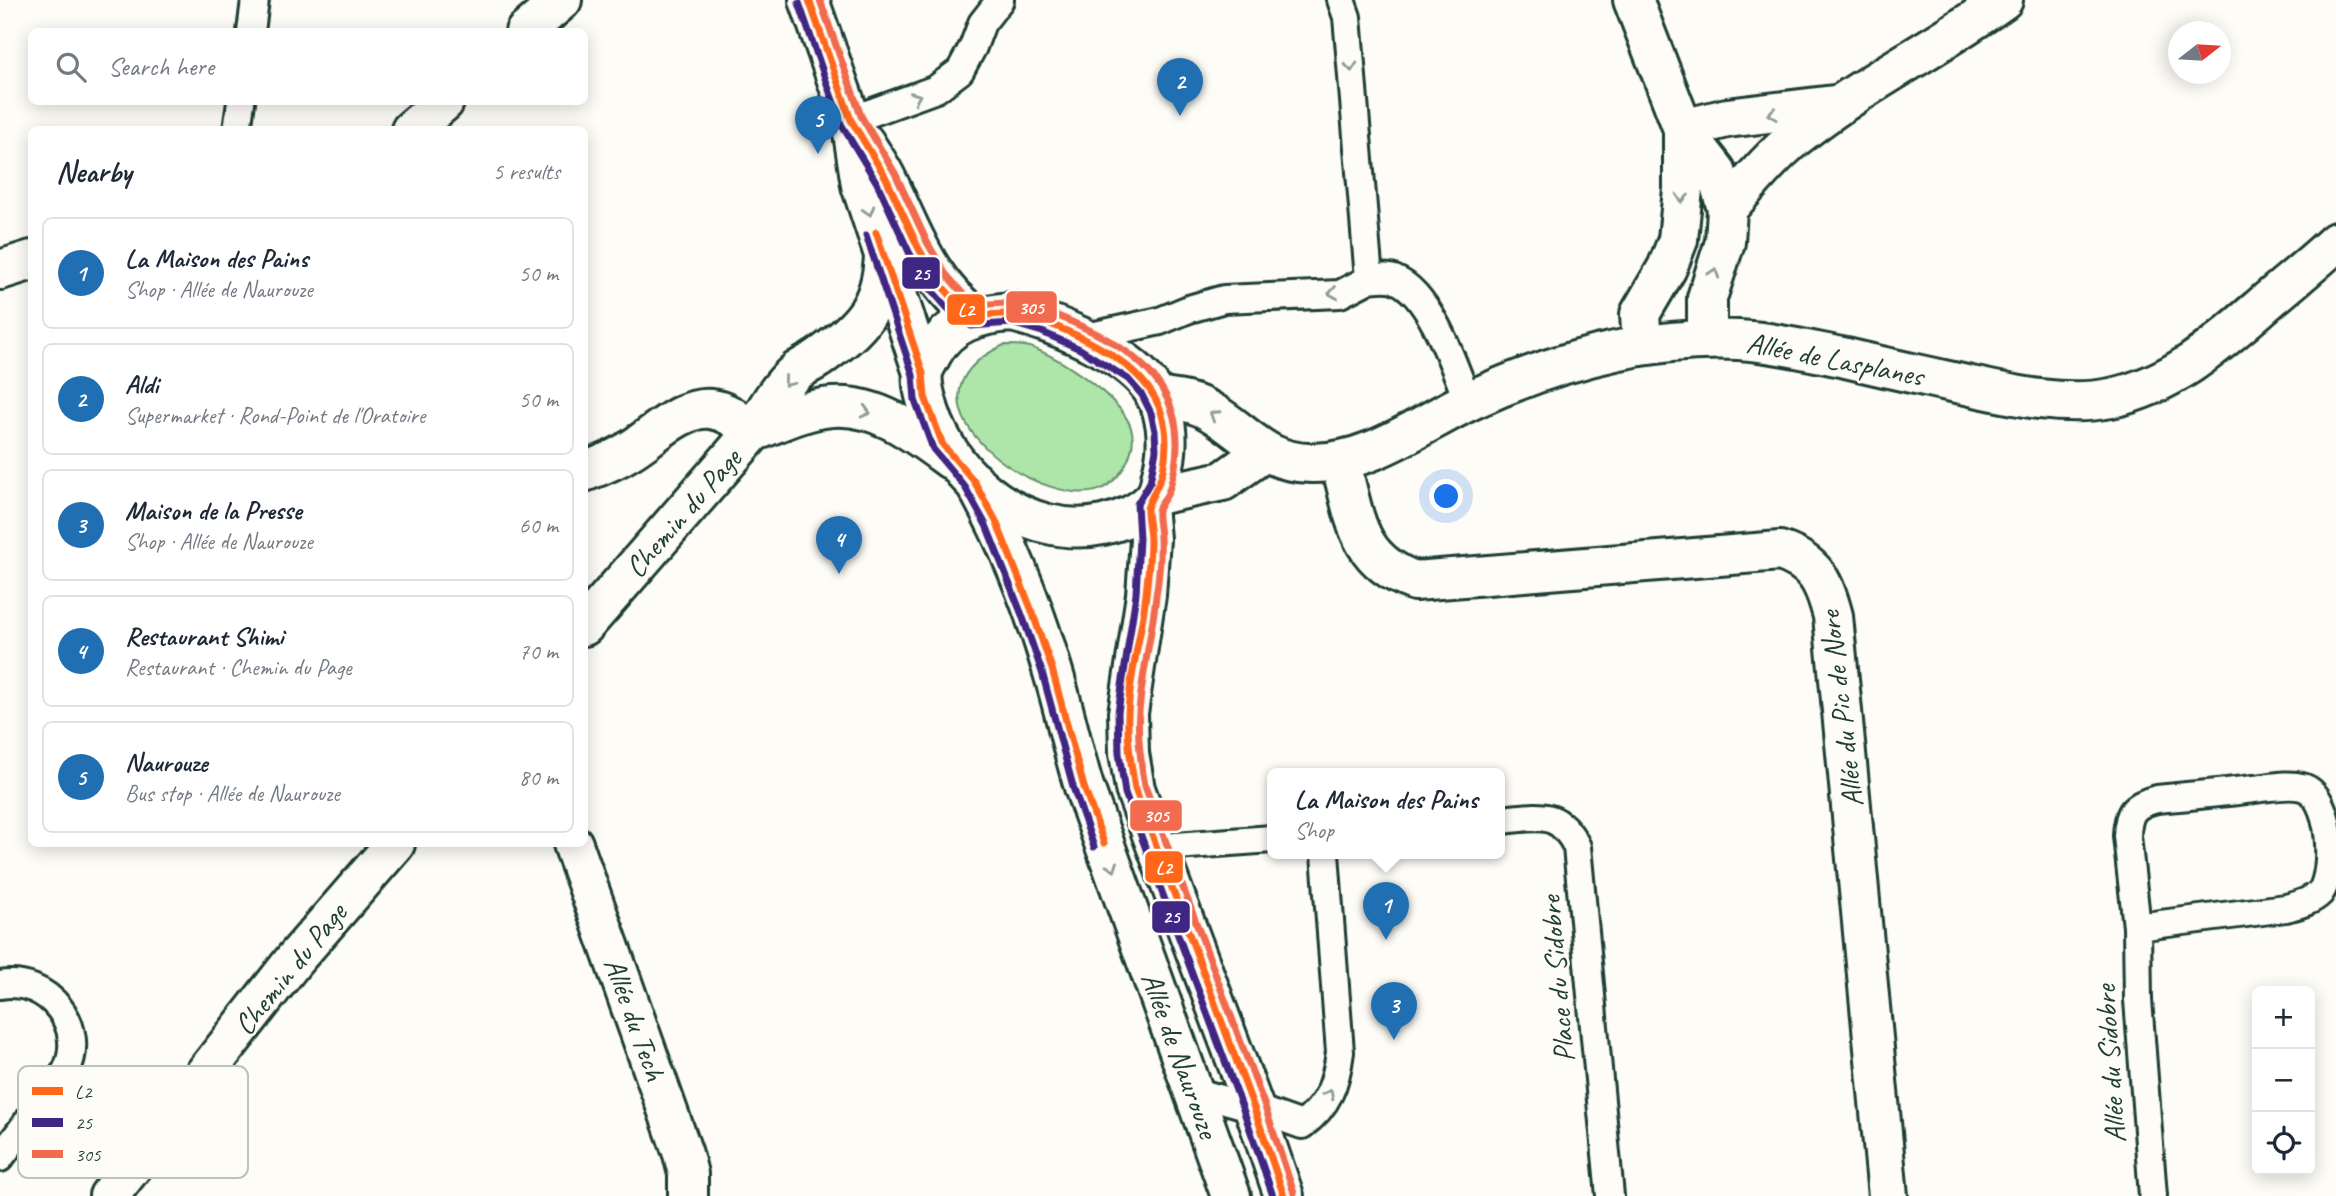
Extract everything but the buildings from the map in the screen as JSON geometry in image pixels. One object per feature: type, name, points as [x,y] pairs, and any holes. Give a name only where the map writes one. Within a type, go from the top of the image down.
[{"type":"street","points":[[530,28],[562,0]]},
{"type":"street","points":[[809,0],[851,120],[861,184],[923,373],[925,397],[943,444],[966,473],[1021,516],[1046,525],[1101,525],[1118,520],[1152,500],[1223,481],[1264,452]]},
{"type":"street","points":[[1633,0],[1683,129],[1716,171],[1727,209],[1725,242],[1707,298],[1707,340]]},
{"type":"street","points":[[1727,209],[1795,137],[1839,104],[2003,0]]},
{"type":"street","points":[[1683,129],[1727,118],[1839,104]]},
{"type":"street","points":[[416,126],[440,105]]},
{"type":"street","points":[[851,120],[886,178],[936,279],[956,302],[965,322]]},
{"type":"street","points":[[1642,346],[1640,313],[1667,268],[1678,240],[1683,189],[1683,129]]},
{"type":"street","name":"Allée de Lasplanes","points":[[1156,397],[1188,401],[1211,412],[1264,452],[1290,462],[1313,463],[1340,461],[1388,443],[1518,380],[1612,352],[1670,341],[1740,340],[1785,345],[2020,397],[2062,401],[2109,398],[2136,391],[2190,365],[2333,251]]},
{"type":"street","name":"Chemin du Page","points":[[588,621],[754,432],[769,405],[796,372],[821,356],[870,313],[882,279],[884,257]]},
{"type":"street","points":[[0,270],[28,261]]},
{"type":"street","points":[[923,373],[938,342],[965,322],[990,313],[1012,312],[1082,338],[1127,365],[1144,379],[1156,397],[1163,413],[1168,447],[1152,500],[1146,595],[1128,713],[1129,752],[1135,789],[1278,1179]]},
{"type":"street","name":"Chemin du Page","points":[[821,356],[909,331],[965,322]]},
{"type":"street","name":"Chemin du Page","points":[[754,432],[805,412],[833,407],[863,409],[913,431],[966,473]]},
{"type":"street","points":[[588,470],[630,451],[663,427],[700,409],[733,416],[754,432]]},
{"type":"street","name":"Allée du Pic de Nore","points":[[1340,461],[1358,528],[1369,548],[1382,565],[1415,581],[1780,551],[1796,556],[1818,575],[1827,593],[1833,616],[1888,1196]]},
{"type":"street","name":"Allée de Naurouze","points":[[966,473],[996,521],[1032,611],[1052,669],[1084,787],[1231,1196]]},
{"type":"street","name":"Chemin du Page","points":[[211,1066],[294,960],[392,847]]},
{"type":"street","name":"Allée du Tech","points":[[574,847],[683,1154],[688,1174],[688,1196]]},
{"type":"street","name":"Chemin du Page","points":[[109,1196],[123,1178]]},
{"type":"lane","points":[[252,28],[255,0]]},
{"type":"lane","points":[[851,120],[936,89],[960,71],[982,23],[1000,0]]},
{"type":"lane","points":[[1341,0],[1347,16],[1369,279]]},
{"type":"lane","points":[[238,126],[241,105]]},
{"type":"lane","points":[[1082,338],[1160,321],[1224,299],[1340,294],[1369,279],[1383,277],[1397,280],[1415,294],[1434,322],[1468,402]]},
{"type":"lane","name":"Allée du Sidobre","points":[[2137,927],[2286,908],[2308,902],[2320,892],[2327,874],[2329,851],[2322,806],[2313,791],[2300,786],[2280,787],[2157,799],[2141,803],[2127,822],[2137,927],[2138,1000],[2153,1196]]},
{"type":"lane","name":"Place du Sidobre","points":[[1505,820],[1555,819],[1567,828],[1577,847],[1610,1196]]},
{"type":"lane","points":[[1159,853],[1176,846],[1267,839]]},
{"type":"lane","points":[[1278,1179],[1302,1125],[1314,1116],[1330,1096],[1338,1069],[1340,1052],[1325,859]]},
{"type":"lane","points":[[0,985],[28,985],[47,994],[65,1014],[73,1048],[72,1060],[68,1066]]},
{"type":"lane","points":[[1193,1091],[1302,1125]]},
{"type":"lane","points":[[0,1158],[18,1135]]},
{"type":"green space","points":[[1004,345],[1030,347],[1056,359],[1101,390],[1123,414],[1130,425],[1133,442],[1124,467],[1107,486],[1082,492],[1051,487],[1018,472],[988,450],[967,424],[959,396],[970,369]]},
{"type":"transit line","name":"L2","points":[[809,0],[851,120],[886,178],[936,279],[956,302],[976,317],[1003,314],[1028,317],[1065,330],[1099,347],[1134,372],[1148,387],[1158,404],[1164,423],[1166,445],[1162,475],[1147,509],[1150,541],[1148,574],[1128,715],[1135,789],[1284,1196]]},
{"type":"transit line","name":"305","points":[[820,0],[861,116],[895,173],[927,242],[945,273],[963,294],[978,306],[1006,303],[1046,312],[1107,339],[1143,366],[1157,381],[1168,399],[1177,442],[1171,484],[1158,511],[1159,574],[1139,712],[1139,740],[1145,786],[1264,1104],[1294,1193]]},
{"type":"transit line","name":"25","points":[[799,3],[841,124],[877,183],[928,286],[949,310],[971,326],[1011,323],[1042,332],[1080,349],[1128,379],[1142,395],[1151,413],[1156,450],[1150,482],[1137,504],[1139,539],[1136,594],[1118,712],[1119,753],[1125,793],[1273,1196]]},
{"type":"transit line","name":"L2","points":[[876,232],[923,373],[925,397],[943,445],[974,481],[996,521],[1032,611],[1052,669],[1084,787],[1104,843]]},
{"type":"transit line","name":"25","points":[[866,235],[913,375],[915,400],[933,449],[965,487],[986,525],[1022,615],[1042,672],[1074,790],[1094,847]]},
{"type":"place","name":"Aldi","points":[[1180,116]]},
{"type":"place","name":"Naurouze","points":[[818,154]]},
{"type":"place","name":"Restaurant Shimi","points":[[839,574]]},
{"type":"place","name":"La Maison des Pains","points":[[1386,940]]},
{"type":"place","name":"Maison de la Presse","points":[[1394,1040]]}]
